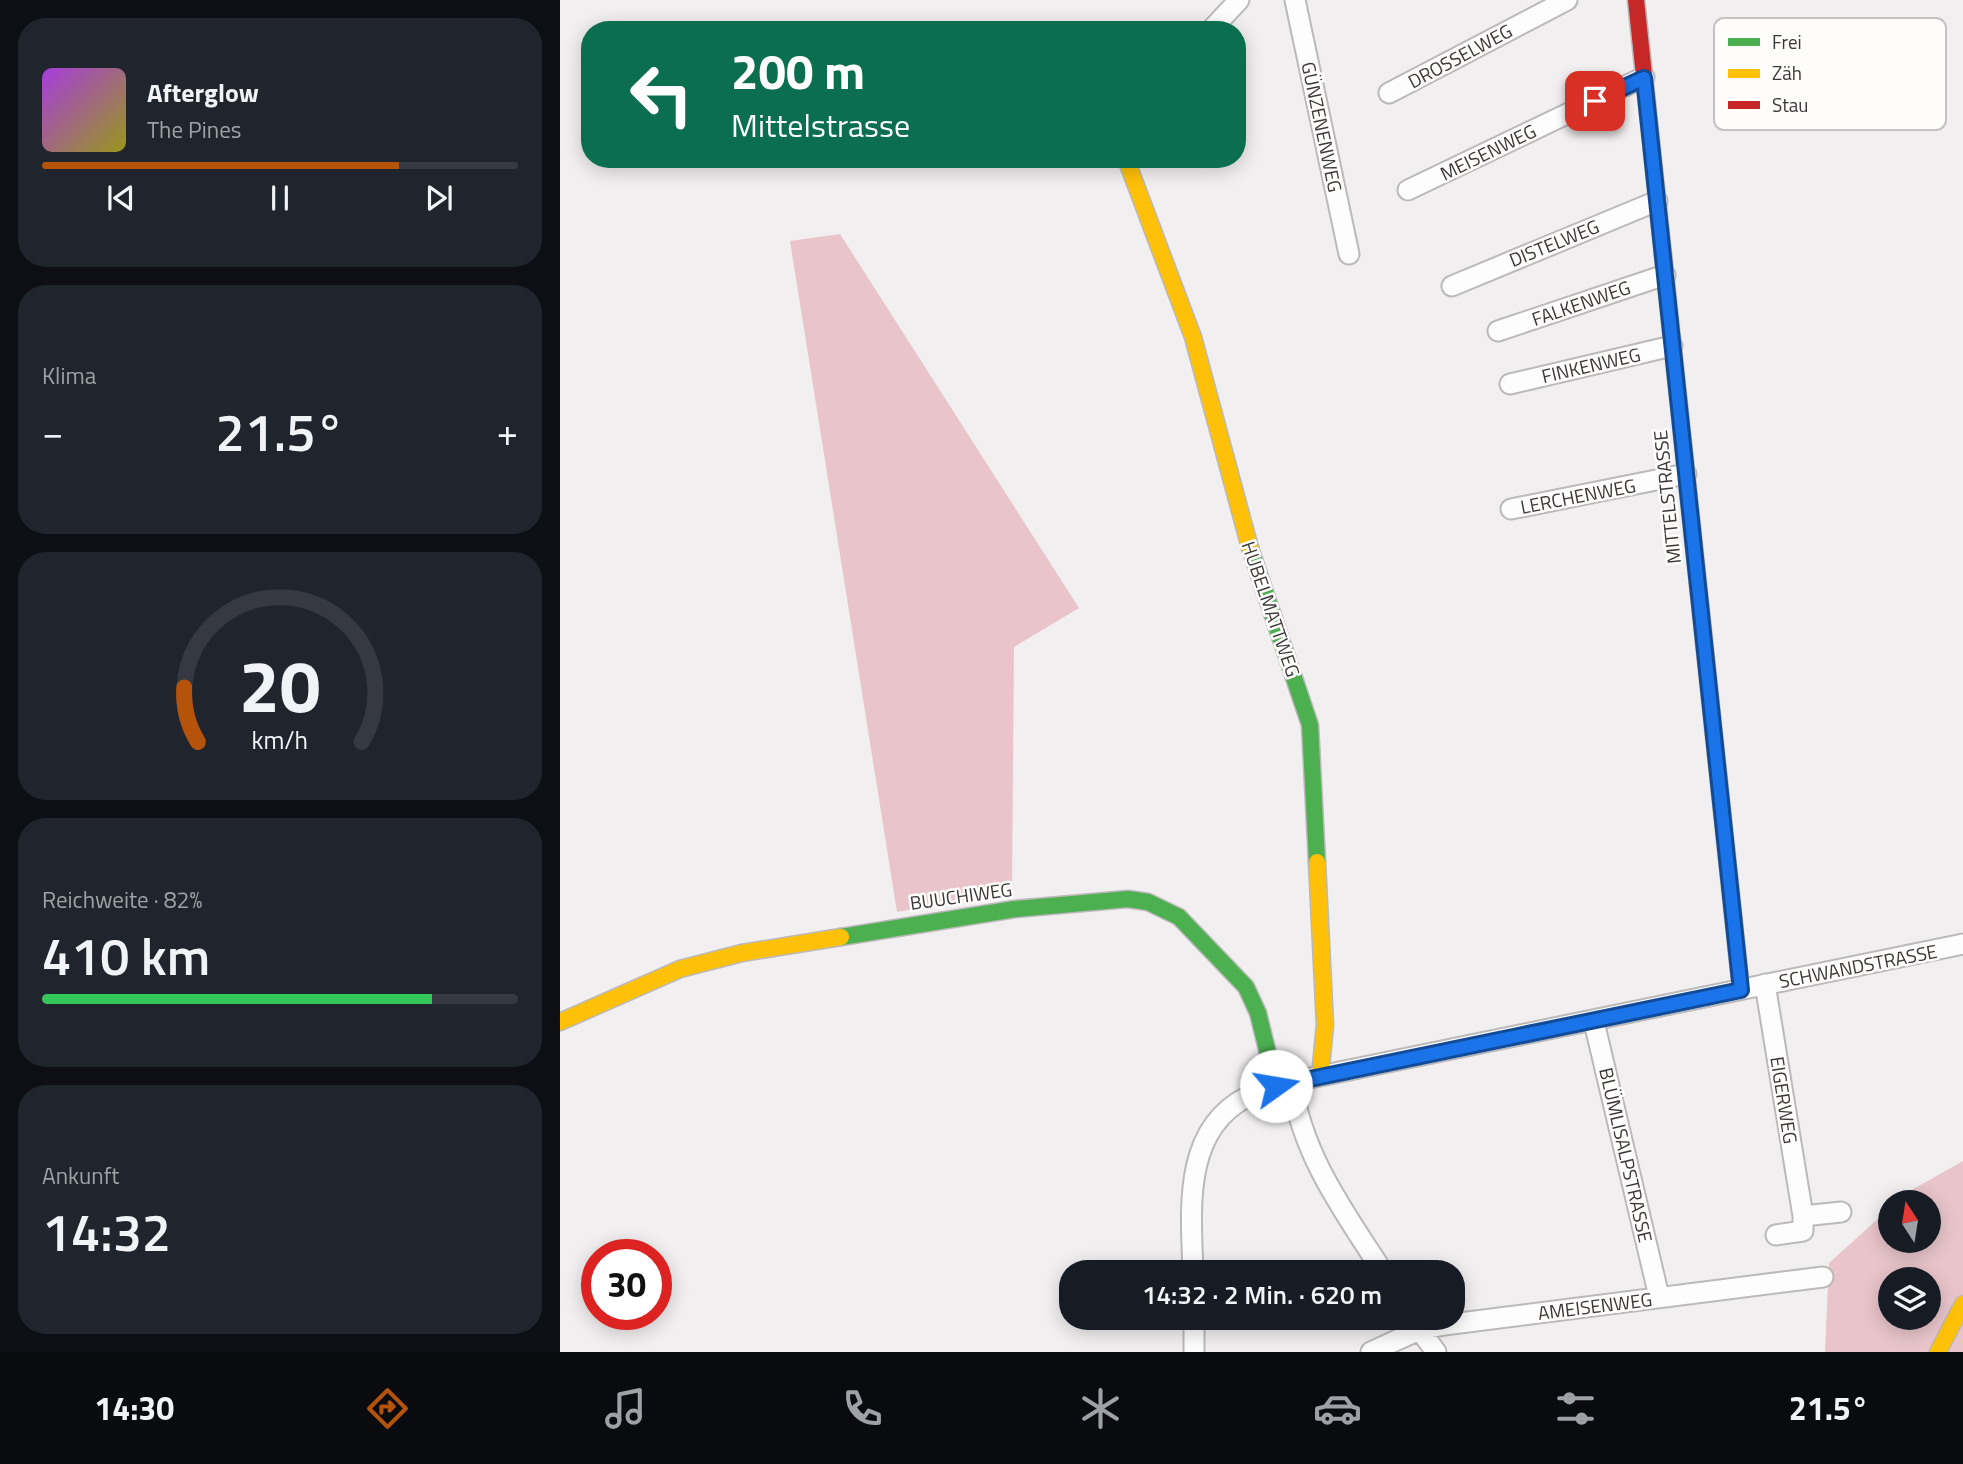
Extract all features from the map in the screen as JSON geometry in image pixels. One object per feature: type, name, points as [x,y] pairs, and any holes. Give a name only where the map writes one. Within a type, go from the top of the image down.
[{"type":"street","points":[[1219,21],[1239,0]]},
{"type":"street","name":"GÜNZENENWEG","points":[[1295,0],[1349,254]]},
{"type":"street","name":"DROSSELWEG","points":[[1389,93],[1567,0]]},
{"type":"street","name":"MITTELSTRASSE","points":[[1636,0],[1741,990]]},
{"type":"street","name":"MEISENWEG","points":[[1408,190],[1644,78]]},
{"type":"street","name":"HUBELMATTWEG","points":[[1129,168],[1193,337],[1246,535],[1310,725],[1325,1012],[1321,1076]]},
{"type":"street","name":"DISTELWEG","points":[[1452,286],[1657,201]]},
{"type":"street","name":"FALKENWEG","points":[[1497,331],[1665,275]]},
{"type":"street","name":"FINKENWEG","points":[[1510,384],[1672,346]]},
{"type":"street","name":"LERCHENWEG","points":[[1511,509],[1686,474]]},
{"type":"street","name":"BUUCHIWEG","points":[[560,1022],[680,969],[742,953],[1015,909],[1128,899],[1148,902],[1178,917],[1246,987],[1284,1084]]},
{"type":"street","name":"SCHWANDSTRASSE","points":[[1193,1260],[1193,1188],[1201,1150],[1210,1132],[1233,1105],[1284,1084],[1963,944]]},
{"type":"street","name":"EIGERWEG","points":[[1765,984],[1803,1216]]},
{"type":"street","name":"BLÜMLISALPSTRASSE","points":[[1594,1022],[1657,1288]]},
{"type":"street","points":[[1284,1084],[1316,1162],[1376,1260]]},
{"type":"street","points":[[1776,1236],[1803,1231],[1803,1216],[1842,1212]]},
{"type":"street","name":"AMEISENWEG","points":[[1465,1318],[1823,1277]]},
{"type":"street","points":[[1938,1352],[1963,1304]]},
{"type":"street","points":[[1194,1330],[1194,1352]]},
{"type":"street","name":"AMEISENWEG","points":[[1371,1352],[1406,1330]]},
{"type":"street","points":[[1420,1330],[1436,1352]]},
{"type":"shaded area","points":[[840,234],[1079,608],[1014,647],[1012,891],[897,912],[790,241]]},
{"type":"shaded area","points":[[1963,1161],[1963,1352],[1825,1352],[1829,1263],[1878,1219],[1878,1253],[1941,1253],[1941,1190],[1912,1190]]},
{"type":"traffic: fast","points":[[1663,255],[1741,990]]},
{"type":"traffic: fast","points":[[1250,548],[1310,725],[1317,862]]},
{"type":"traffic: fast","points":[[841,937],[1015,909],[1128,899],[1148,902],[1179,917],[1246,987],[1258,1013],[1276,1086]]},
{"type":"traffic: slow","points":[[1129,168],[1193,337],[1250,548]]},
{"type":"traffic: slow","points":[[1317,862],[1325,1025],[1320,1076]]},
{"type":"traffic: slow","points":[[560,1022],[680,969],[742,953],[841,937]]},
{"type":"traffic: slow","points":[[1938,1352],[1963,1304]]},
{"type":"traffic: jam","points":[[1636,0],[1663,255]]},
{"type":"route","points":[[1276,1086],[1741,990],[1644,78],[1595,101]]}]
